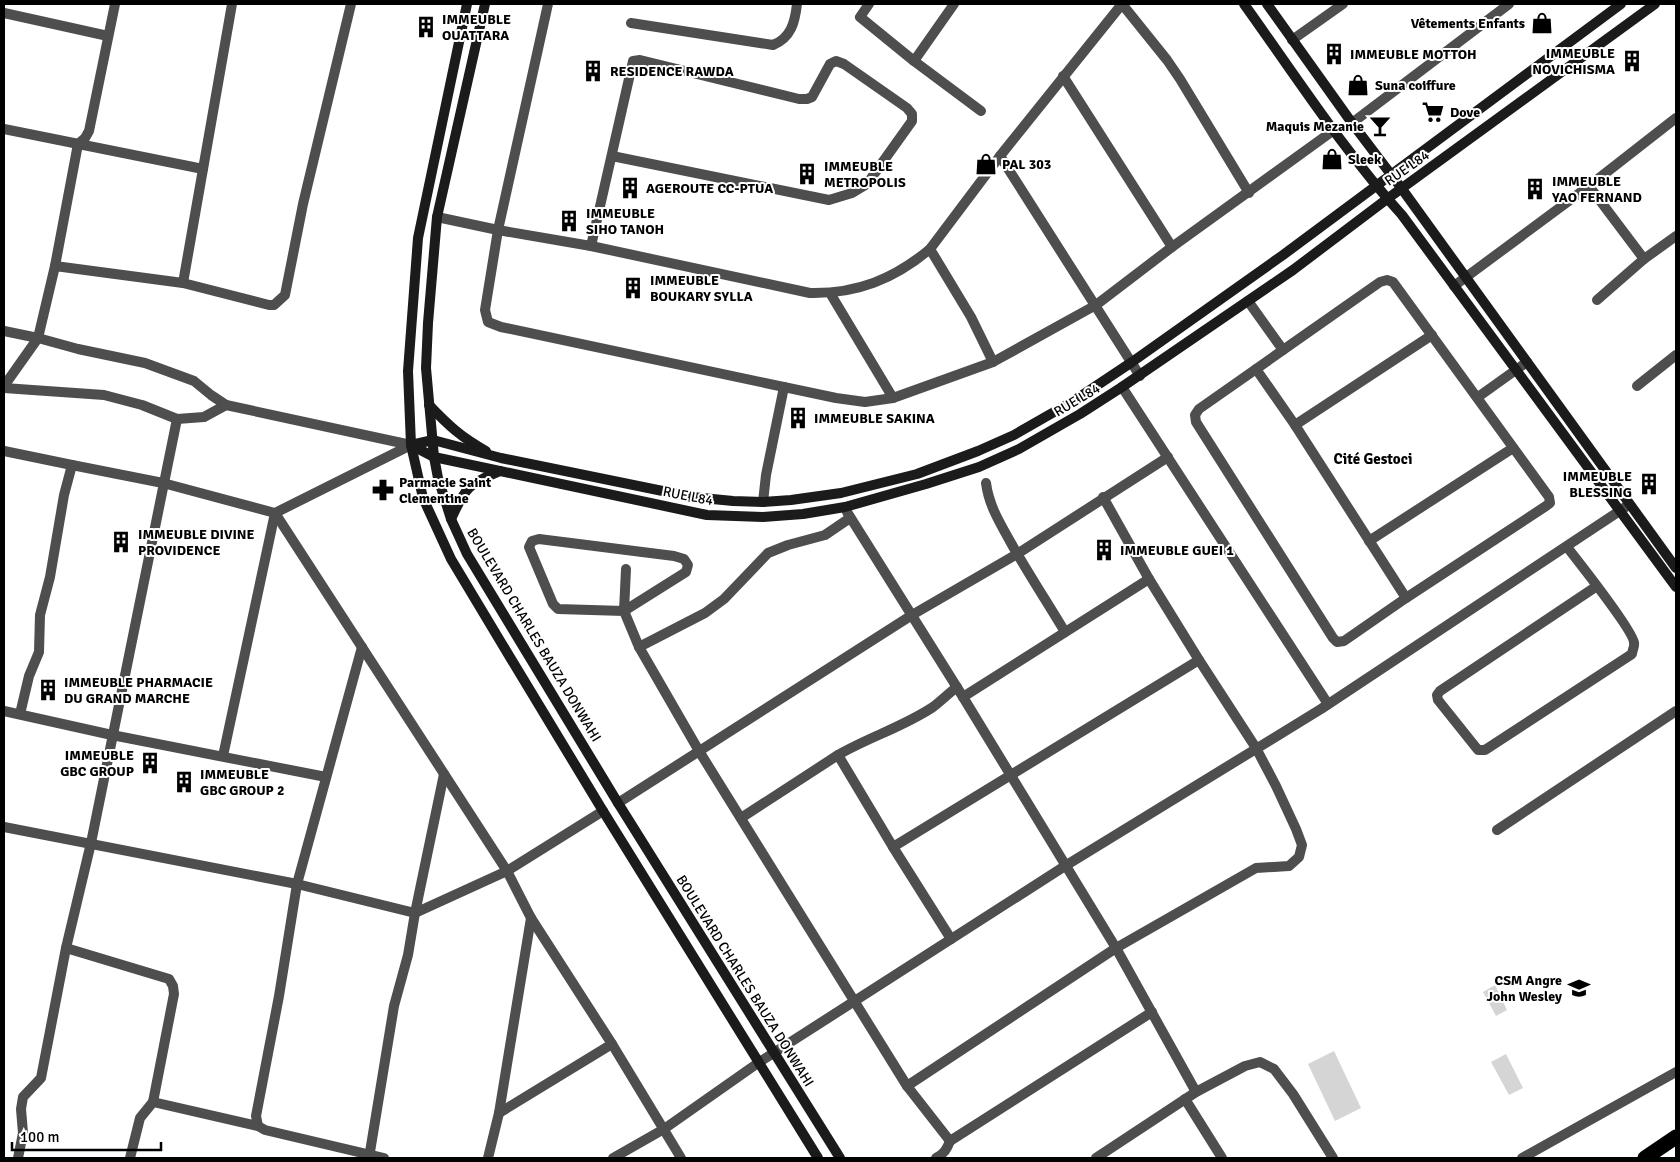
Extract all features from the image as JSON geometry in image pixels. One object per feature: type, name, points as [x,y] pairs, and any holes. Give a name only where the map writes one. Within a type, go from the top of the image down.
[{"type":"highway","points":[[1646,1158],[1676,1137]]},
{"type":"main road","points":[[467,4],[418,238],[408,371],[411,445],[423,498],[451,559],[603,811],[818,1158]]},
{"type":"main road","name":"BOULEVARD CHARLES BAUZA DONWAHI","points":[[485,4],[437,217],[426,368],[434,457],[438,478],[452,519],[467,554],[618,804],[840,1158]]},
{"type":"main road","points":[[1244,4],[1334,130],[1387,199],[1402,215],[1676,587]]},
{"type":"main road","points":[[1267,4],[1676,568]]},
{"type":"main road","name":"RUE L84","points":[[500,458],[692,497],[763,502],[842,493],[917,474],[978,452],[1014,435],[1068,404],[1132,362],[1283,255],[1621,4]]},
{"type":"main road","name":"RUE L84","points":[[411,445],[434,457],[707,515],[763,517],[803,514],[845,507],[980,467],[1019,450],[1140,376],[1292,270],[1655,4]]},
{"type":"main road","points":[[429,405],[451,428],[470,442],[500,458]]},
{"type":"main road","points":[[411,445],[433,440],[500,458]]},
{"type":"main road","points":[[452,519],[469,488],[483,478],[500,471]]},
{"type":"street","points":[[4,387],[38,338],[55,266],[78,144],[89,131],[115,4]]},
{"type":"street","points":[[183,282],[232,4]]},
{"type":"street","points":[[55,266],[183,282],[269,306],[284,296],[303,204],[351,4]]},
{"type":"street","points":[[548,4],[498,230],[485,310],[488,322],[501,328],[865,402],[893,398],[993,362],[1096,305],[1172,247],[1334,130]]},
{"type":"street","points":[[631,22],[773,45],[778,43],[790,31],[794,24],[797,4]]},
{"type":"street","points":[[869,4],[860,17],[914,61],[982,111]]},
{"type":"street","points":[[914,61],[954,4]]},
{"type":"street","points":[[437,217],[591,246],[810,293],[830,294],[870,285],[915,261],[930,249],[1000,156],[1122,4],[1180,79],[1249,193]]},
{"type":"street","points":[[1292,40],[1343,4]]},
{"type":"street","points":[[1352,123],[1509,4]]},
{"type":"street","points":[[4,13],[108,36]]},
{"type":"street","points":[[591,246],[633,61],[640,60],[807,99],[812,97],[830,64],[836,61],[844,64],[907,108],[912,114],[912,121],[866,184],[852,193],[829,200],[612,156]]},
{"type":"street","points":[[1064,76],[1172,247]]},
{"type":"street","points":[[1454,286],[1589,186],[1676,118]]},
{"type":"street","points":[[4,129],[203,169]]},
{"type":"street","points":[[1000,156],[1140,376]]},
{"type":"street","points":[[1589,186],[1644,259]]},
{"type":"street","points":[[1597,300],[1644,259],[1676,236]]},
{"type":"street","points":[[930,249],[971,317],[993,362]]},
{"type":"street","points":[[1387,280],[1393,282],[1432,335],[1549,497],[1550,502],[1344,641],[1338,642],[1333,638],[1196,422],[1195,415],[1199,410],[1380,282],[1387,280]]},
{"type":"street","points":[[830,294],[893,398]]},
{"type":"street","points":[[1248,301],[1283,350]]},
{"type":"street","points":[[4,331],[154,366],[194,381],[226,405],[411,445]]},
{"type":"street","points":[[1295,425],[1432,335]]},
{"type":"street","points":[[1637,386],[1676,356]]},
{"type":"street","points":[[1478,397],[1527,362]]},
{"type":"street","points":[[1256,370],[1295,425],[1406,598]]},
{"type":"street","points":[[4,387],[104,395],[142,405],[177,419],[204,418],[226,405]]},
{"type":"street","points":[[763,502],[766,475],[784,387]]},
{"type":"street","points":[[1122,388],[1328,704]]},
{"type":"street","points":[[18,1158],[23,1133],[21,1109],[23,1097],[41,1078],[66,948],[91,843],[177,419]]},
{"type":"street","points":[[4,451],[84,469],[163,483],[276,513],[411,445]]},
{"type":"street","points":[[1369,541],[1513,448]]},
{"type":"street","points":[[618,804],[912,615],[1017,554],[1168,457]]},
{"type":"street","points":[[20,714],[29,676],[38,652],[40,615],[50,577],[64,495],[72,465]]},
{"type":"street","points":[[986,483],[988,497],[994,511],[1017,554],[1065,632]]},
{"type":"street","points":[[906,1086],[1116,948],[1256,868],[1290,866],[1299,857],[1302,845],[1296,829],[1256,748],[1149,579],[1103,497]]},
{"type":"street","points":[[613,1158],[664,1129],[758,1063],[1065,866],[1328,704],[1630,504]]},
{"type":"street","points":[[845,507],[1116,948],[1196,1092]]},
{"type":"street","points":[[276,513],[507,871],[531,918],[612,1044],[681,1158]]},
{"type":"street","points":[[223,756],[276,513]]},
{"type":"street","points":[[639,647],[705,613],[724,599],[768,553],[788,545],[825,535],[850,518]]},
{"type":"street","points":[[539,539],[674,556],[684,559],[688,565],[686,572],[624,611],[558,609],[553,604],[529,547],[532,541],[539,539]]},
{"type":"street","points":[[1567,547],[1630,631],[1634,642],[1632,654],[1485,750],[1478,750],[1438,700],[1440,691],[1596,586]]},
{"type":"street","points":[[626,568],[624,611],[639,647],[699,751],[906,1086],[950,1141]]},
{"type":"street","points":[[963,697],[1149,579]]},
{"type":"street","points":[[258,1126],[256,1116],[279,996],[297,884],[362,647]]},
{"type":"street","points":[[892,847],[1199,660]]},
{"type":"street","points":[[741,818],[856,744],[881,734],[932,707],[957,687]]},
{"type":"street","points":[[4,711],[112,735],[326,777]]},
{"type":"street","points":[[1498,830],[1676,711]]},
{"type":"street","points":[[838,755],[892,847],[952,939]]},
{"type":"street","points":[[369,1157],[394,1006],[408,955],[444,774]]},
{"type":"street","points":[[4,827],[297,884],[415,913],[507,871],[603,811]]},
{"type":"street","points":[[488,1158],[499,1113],[531,918]]},
{"type":"street","points":[[66,948],[169,979],[173,986],[174,994],[153,1102],[140,1118],[130,1158]]},
{"type":"street","points":[[936,1158],[942,1155],[948,1148],[950,1141],[1152,1012]]},
{"type":"street","points":[[499,1113],[612,1044]]},
{"type":"street","points":[[1096,1158],[1196,1092],[1245,1066],[1260,1062],[1274,1069],[1333,1158]]},
{"type":"street","points":[[1522,1158],[1676,1072]]},
{"type":"street","points":[[1185,1099],[1222,1158]]},
{"type":"street","points":[[153,1102],[258,1126],[265,1130],[369,1157],[384,1158]]},
{"type":"shaded area","points":[[1495,985],[1507,1010],[1496,1016],[1483,992]]},
{"type":"shaded area","points":[[1334,1051],[1361,1108],[1335,1121],[1308,1064]]},
{"type":"shaded area","points":[[1506,1054],[1523,1088],[1509,1095],[1491,1062]]},
{"type":"place","name":"Vêtements Enfants","points":[[1542,23]]},
{"type":"place","name":"IMMEUBLE OUATTARA","points":[[426,27]]},
{"type":"place","name":"IMMEUBLE MOTTOH","points":[[1334,54]]},
{"type":"place","name":"IMMEUBLE NOVICHISMA","points":[[1632,61]]},
{"type":"place","name":"RESIDENCE RAWDA","points":[[593,71]]},
{"type":"place","name":"Suna coiffure","points":[[1358,85]]},
{"type":"place","name":"Dove","points":[[1433,112]]},
{"type":"place","name":"Maquis Mezanie","points":[[1380,126]]},
{"type":"place","name":"Sleek","points":[[1332,159]]},
{"type":"place","name":"PAL 303","points":[[986,164]]},
{"type":"place","name":"IMMEUBLE METROPOLIS","points":[[807,174]]},
{"type":"place","name":"AGEROUTE CC-PTUA","points":[[630,188]]},
{"type":"place","name":"IMMEUBLE YAO FERNAND","points":[[1535,189]]},
{"type":"place","name":"IMMEUBLE SIHO TANOH","points":[[569,221]]},
{"type":"place","name":"IMMEUBLE BOUKARY SYLLA","points":[[633,288]]},
{"type":"place","name":"IMMEUBLE SAKINA","points":[[798,418]]},
{"type":"place","name":"IMMEUBLE BLESSING","points":[[1649,484]]},
{"type":"place","name":"Parmacie Saint Clementine","points":[[383,490]]},
{"type":"place","name":"IMMEUBLE DIVINE PROVIDENCE","points":[[121,542]]},
{"type":"place","name":"IMMEUBLE GUEI 1","points":[[1104,550]]},
{"type":"place","name":"IMMEUBLE PHARMACIE DU GRAND MARCHE","points":[[48,690]]},
{"type":"place","name":"IMMEUBLE GBC GROUP","points":[[150,763]]},
{"type":"place","name":"IMMEUBLE GBC GROUP 2","points":[[184,782]]},
{"type":"place","name":"CSM Angre John Wesley","points":[[1579,988]]},
{"type":"district","name":"Cité Gestoci","points":[[1373,459]]}]
